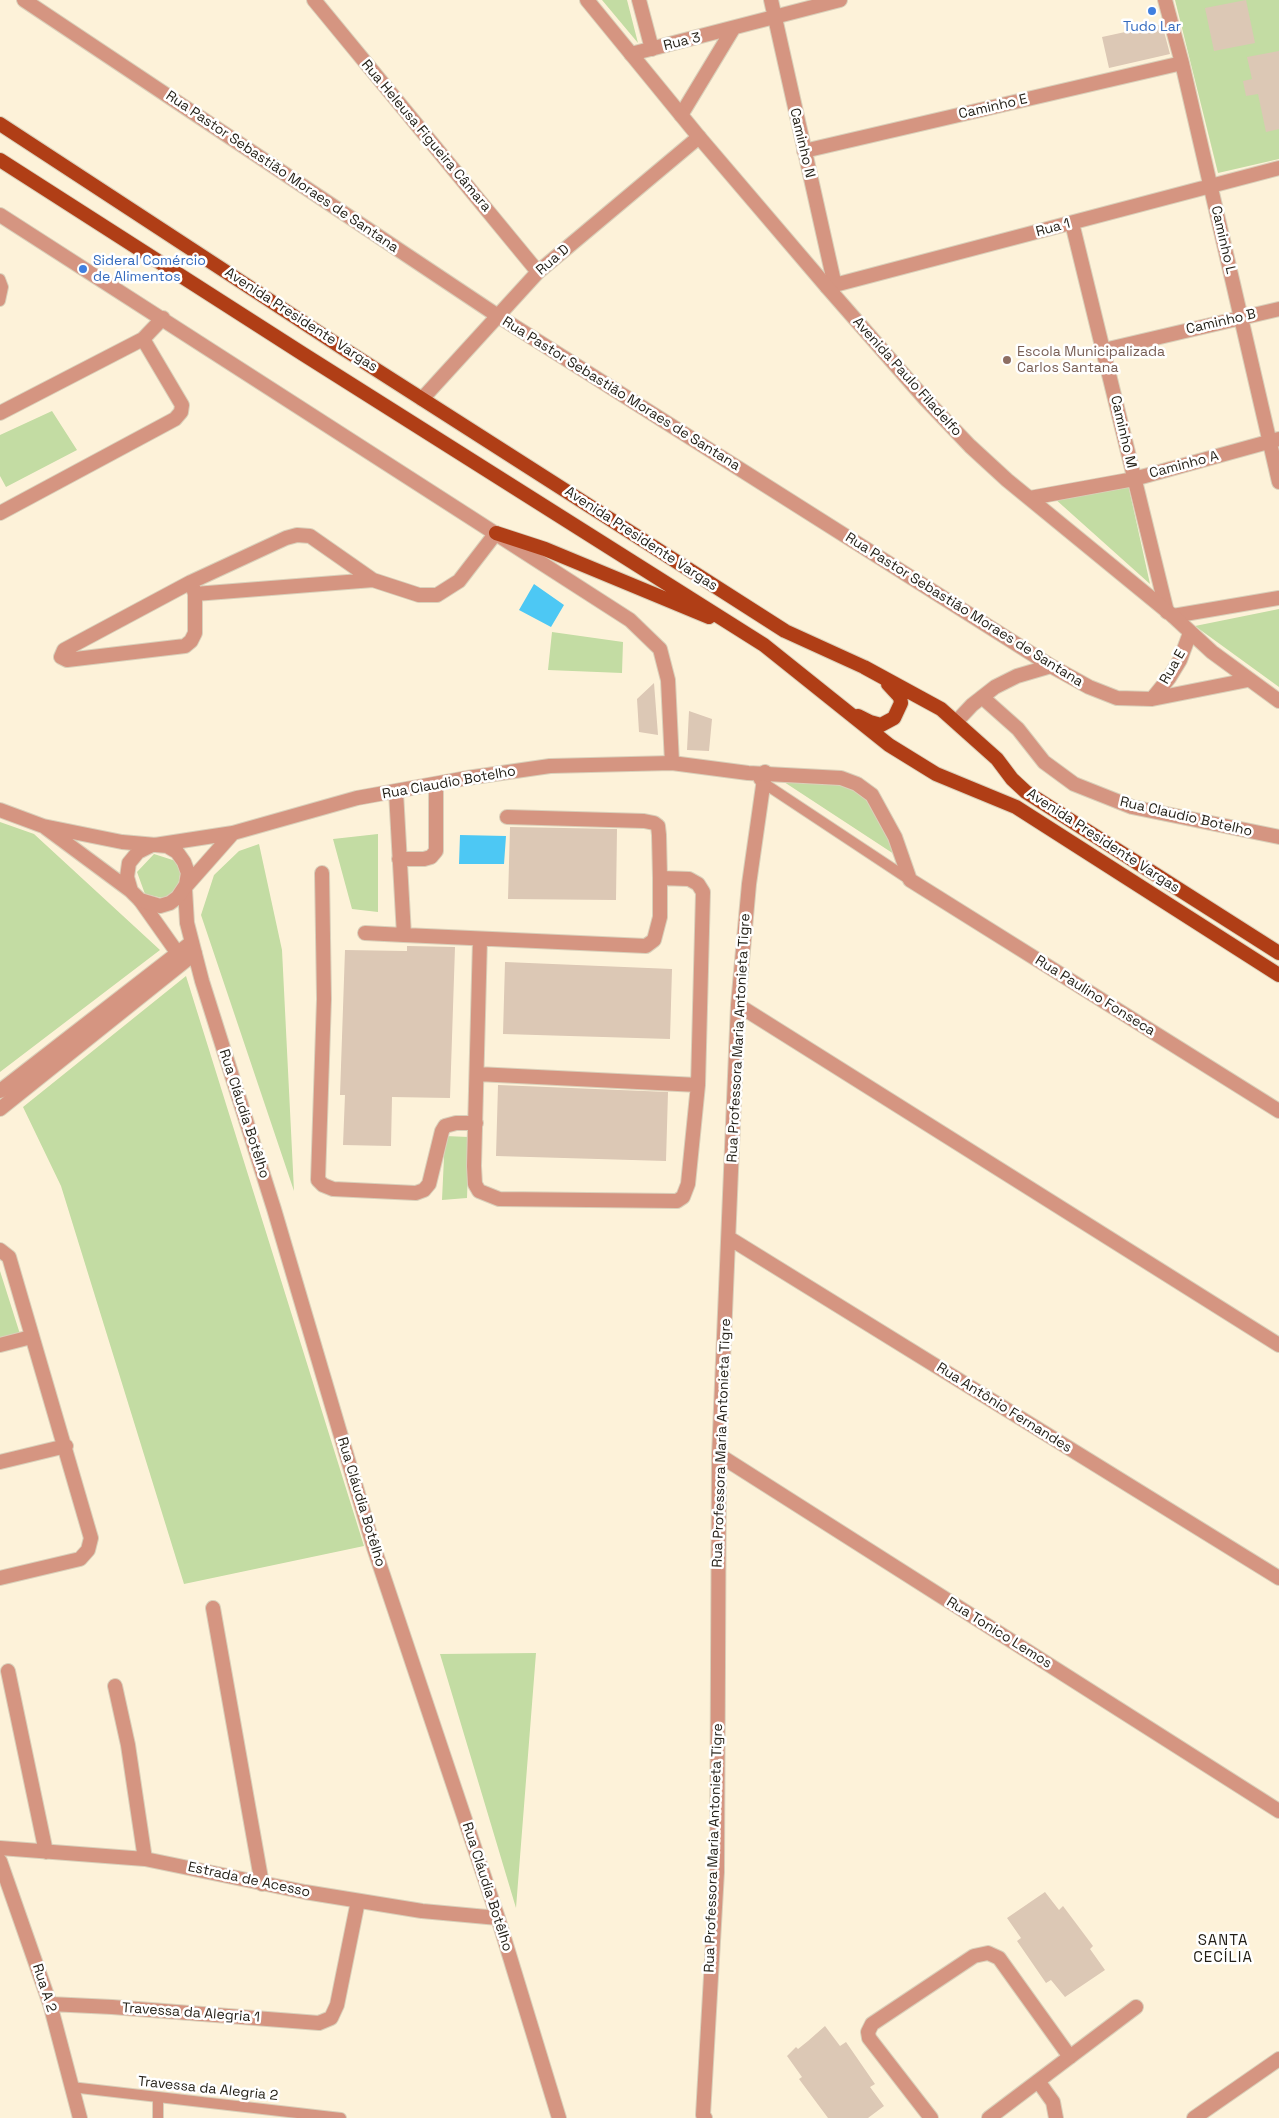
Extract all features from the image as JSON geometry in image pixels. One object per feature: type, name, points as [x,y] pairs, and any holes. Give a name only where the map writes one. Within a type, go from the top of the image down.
[{"type":"main road","name":"Avenida Presidente Vargas","points":[[0,124],[422,399],[785,631],[864,667],[918,695],[957,721],[997,760],[1026,792],[1279,953]]},
{"type":"main road","name":"Avenida Presidente Vargas","points":[[0,160],[303,354],[739,628],[802,674],[835,703],[889,745],[936,774],[1016,807],[1279,975]]},
{"type":"main road","points":[[496,533],[545,549],[739,628]]},
{"type":"main road","points":[[835,703],[870,722],[881,725],[894,718],[901,703],[900,696],[893,688],[864,667]]},
{"type":"street","name":"Rua Pastor Sebastião Moraes de Santana","points":[[24,0],[498,316],[1051,666],[1089,687],[1117,698],[1152,699],[1248,680]]},
{"type":"street","name":"Rua Heleusa Figueira Câmara","points":[[314,0],[538,272]]},
{"type":"street","name":"Avenida Paulo Filadelfo","points":[[587,0],[699,137],[831,287],[925,399],[970,446],[1170,614],[1190,633],[1248,680],[1279,702]]},
{"type":"street","points":[[639,0],[652,49]]},
{"type":"street","name":"Caminho N","points":[[771,0],[831,287]]},
{"type":"street","name":"Rua 3","points":[[631,54],[734,29],[774,15],[840,0]]},
{"type":"street","name":"Caminho L","points":[[1165,0],[1182,63],[1241,317],[1274,440],[1279,482]]},
{"type":"street","name":"Rua 3","points":[[681,115],[734,29]]},
{"type":"street","name":"Caminho E","points":[[804,151],[1182,63]]},
{"type":"street","name":"Rua D","points":[[422,399],[538,272],[699,137]]},
{"type":"street","name":"Rua 1","points":[[831,287],[1279,168]]},
{"type":"street","points":[[0,215],[163,318],[630,620],[660,649],[668,680],[672,763]]},
{"type":"street","name":"Caminho M","points":[[1072,223],[1134,479],[1170,614]]},
{"type":"street","name":"Caminho B","points":[[1104,350],[1279,309]]},
{"type":"street","points":[[0,413],[143,339],[163,318]]},
{"type":"street","points":[[0,513],[175,419],[181,412],[182,405],[143,339]]},
{"type":"street","name":"Caminho A","points":[[1030,498],[1134,479],[1274,440]]},
{"type":"street","points":[[193,588],[195,633],[191,641],[185,646],[67,660],[61,657],[64,650],[297,535],[310,536],[372,580],[419,595],[437,595],[459,581],[496,533]]},
{"type":"street","points":[[193,588],[372,580]]},
{"type":"street","points":[[1170,614],[1279,598]]},
{"type":"street","name":"Rua E","points":[[1152,699],[1176,666],[1190,633]]},
{"type":"street","points":[[957,721],[995,687],[1017,676],[1051,666]]},
{"type":"street","name":"Rua Claudio Botelho","points":[[982,697],[1018,729],[1044,762],[1074,784],[1132,807],[1279,837]]},
{"type":"street","name":"Rua Claudio Botelho","points":[[0,810],[44,826],[153,845],[233,834],[357,798],[550,766],[672,763],[748,773],[764,778]]},
{"type":"street","points":[[764,778],[841,778],[856,784],[872,795],[895,837],[910,880]]},
{"type":"street","name":"Rua Professora Maria Antonieta Tigre","points":[[704,2117],[717,1872],[719,1455],[738,1005],[749,884],[764,778]]},
{"type":"street","points":[[399,859],[424,859],[436,851],[436,784]]},
{"type":"street","points":[[396,792],[404,935]]},
{"type":"street","points":[[365,933],[646,946],[654,940],[660,917],[658,826],[644,821],[507,817]]},
{"type":"street","name":"Rua Cláudia Botêlho","points":[[44,826],[135,896],[180,957],[202,981],[274,1209],[374,1548],[498,1918],[560,2118]]},
{"type":"street","points":[[202,981],[187,923],[185,887],[188,873],[184,862],[177,852],[167,846],[153,845],[138,852],[129,863],[127,877],[135,896],[149,905],[165,904],[178,897],[185,887],[233,834]]},
{"type":"street","points":[[322,873],[324,999],[318,1180],[323,1185],[333,1189],[416,1192],[424,1190],[429,1184],[442,1131],[445,1126],[456,1123],[476,1123]]},
{"type":"street","points":[[480,939],[475,1184],[479,1191],[498,1199],[677,1201],[683,1197],[688,1184],[698,1085],[703,892],[698,884],[690,879],[660,878]]},
{"type":"street","name":"Rua Paulino Fonseca","points":[[910,880],[1279,1111]]},
{"type":"street","points":[[0,1091],[193,948]]},
{"type":"street","points":[[0,1109],[180,957]]},
{"type":"street","points":[[738,1005],[1279,1345]]},
{"type":"street","points":[[476,1074],[698,1085]]},
{"type":"street","name":"Rua Antônio Fernandes","points":[[729,1238],[1279,1578]]},
{"type":"street","points":[[0,1250],[9,1257],[31,1337],[66,1446],[91,1538],[88,1550],[80,1559],[0,1578]]},
{"type":"street","points":[[0,1345],[31,1337]]},
{"type":"street","points":[[0,1462],[66,1446]]},
{"type":"street","name":"Rua Tonico Lemos","points":[[719,1455],[1279,1811]]},
{"type":"street","points":[[213,1608],[262,1884]]},
{"type":"street","points":[[8,1671],[46,1852]]},
{"type":"street","points":[[115,1686],[128,1745],[145,1859]]},
{"type":"street","name":"Estrada de Acesso","points":[[0,1848],[145,1859],[262,1884],[358,1901],[422,1911],[498,1918]]},
{"type":"street","name":"Rua A 2","points":[[0,1861],[50,2004],[80,2118]]},
{"type":"street","name":"Travessa da Alegria 1","points":[[50,2004],[319,2023],[331,2018],[337,2005],[358,1901]]},
{"type":"street","points":[[931,2118],[869,2038],[868,2032],[872,2024],[974,1956],[988,1953],[999,1958],[1070,2057]]},
{"type":"street","points":[[989,2118],[1136,2007]]},
{"type":"street","points":[[1194,2118],[1279,2058]]},
{"type":"street","points":[[1038,2081],[1053,2102],[1056,2118]]},
{"type":"lane","points":[[0,279],[3,287],[0,301]]},
{"type":"lane","name":"Rua Paulino Fonseca","points":[[764,778],[910,880]]},
{"type":"lane","name":"Travessa da Alegria 2","points":[[71,2087],[341,2118]]},
{"type":"lane","points":[[158,2098],[158,2118]]},
{"type":"green space","points":[[602,0],[627,0],[638,43]]},
{"type":"green space","points":[[1175,0],[1279,0],[1279,159],[1218,173]]},
{"type":"green space","points":[[52,411],[77,450],[6,487],[0,476],[0,435]]},
{"type":"green space","points":[[1128,484],[1150,584],[1054,498]]},
{"type":"green space","points":[[1279,609],[1279,687],[1195,626]]},
{"type":"green space","points":[[552,632],[623,642],[622,673],[548,670]]},
{"type":"green space","points":[[840,779],[872,796],[900,858],[781,780]]},
{"type":"green space","points":[[0,822],[34,834],[160,950],[0,1072]]},
{"type":"green space","points":[[378,834],[378,912],[352,909],[333,839]]},
{"type":"green space","points":[[259,844],[282,950],[294,1191],[201,915],[214,875],[239,851]]},
{"type":"green space","points":[[154,854],[182,863],[177,892],[167,899],[145,894],[137,872]]},
{"type":"green space","points":[[186,976],[364,1546],[184,1584],[61,1186],[23,1107]]},
{"type":"green space","points":[[445,1136],[469,1137],[467,1198],[442,1200]]},
{"type":"green space","points":[[0,1271],[20,1334],[0,1344]]},
{"type":"green space","points":[[536,1653],[516,1908],[440,1654]]},
{"type":"water","points":[[534,584],[564,605],[551,627],[519,610]]},
{"type":"water","points":[[460,835],[506,836],[504,864],[459,864]]},
{"type":"building","points":[[1246,0],[1255,43],[1214,51],[1205,8]]},
{"type":"building","points":[[1162,24],[1170,54],[1109,68],[1102,37]]},
{"type":"building","points":[[1279,51],[1279,129],[1266,132],[1258,94],[1246,96],[1243,81],[1252,79],[1247,57]]},
{"type":"building","points":[[654,683],[658,735],[639,732],[637,699]]},
{"type":"building","points":[[689,711],[712,719],[709,751],[687,750]]},
{"type":"building","points":[[510,827],[617,829],[616,900],[508,899]]},
{"type":"building","points":[[407,946],[455,947],[450,1098],[392,1097],[391,1146],[343,1145],[345,1095],[340,1095],[345,950],[407,951]]},
{"type":"building","points":[[505,962],[672,969],[670,1039],[503,1034]]},
{"type":"building","points":[[498,1085],[668,1092],[666,1161],[496,1156]]},
{"type":"building","points":[[1045,1892],[1059,1910],[1063,1906],[1093,1946],[1090,1949],[1105,1970],[1065,1997],[1051,1980],[1046,1983],[1017,1941],[1021,1938],[1007,1918]]},
{"type":"building","points":[[825,2026],[840,2046],[846,2042],[875,2084],[870,2087],[884,2106],[868,2118],[828,2118],[799,2079],[802,2077],[787,2056]]},
{"type":"place","name":"Tudo Lar","points":[[1152,11]]},
{"type":"place","name":"Sideral Comércio de Alimentos","points":[[83,269]]},
{"type":"place","name":"Escola Municipalizada Carlos Santana","points":[[1007,360]]},
{"type":"district","name":"SANTA CECÍLIA","points":[[1223,1950]]}]
